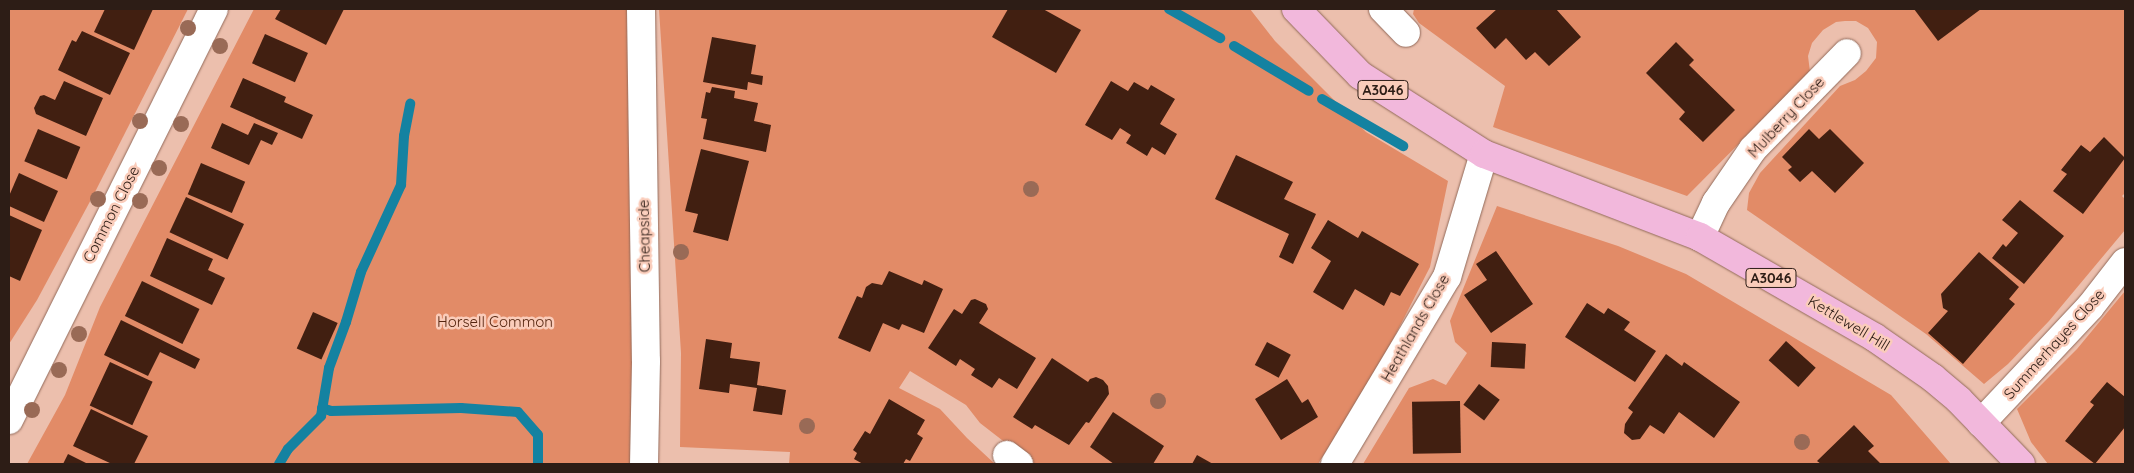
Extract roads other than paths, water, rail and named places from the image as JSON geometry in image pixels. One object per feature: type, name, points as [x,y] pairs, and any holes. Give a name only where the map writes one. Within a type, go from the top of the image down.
[{"type":"main road","name":"A3046","points":[[1296,9],[1360,75],[1484,154]]},
{"type":"main road","name":"Kettlewell Hill","points":[[1484,154],[1700,237],[1874,337],[1933,378],[2021,464]]},
{"type":"street","name":"Common Close","points":[[9,420],[214,9]]},
{"type":"street","name":"Cheapside","points":[[641,9],[646,342],[644,464]]},
{"type":"street","points":[[1383,9],[1406,33]]},
{"type":"street","name":"Mulberry Close","points":[[1700,237],[1716,203],[1753,149],[1848,53]]},
{"type":"street","name":"Heathlands Close","points":[[1335,464],[1447,277],[1484,154]]},
{"type":"street","name":"Summerhayes Close","points":[[1981,423],[2090,307],[2125,262]]},
{"type":"waterway","points":[[1169,9],[1220,38]]},
{"type":"waterway","points":[[1234,46],[1309,91]]},
{"type":"waterway","points":[[1322,99],[1403,146]]},
{"type":"waterway","points":[[279,464],[288,449],[321,416],[329,368],[346,322],[361,272],[401,185],[404,136],[410,104]]},
{"type":"waterway","points":[[322,408],[331,411],[461,408],[518,412],[538,435],[538,464]]},
{"type":"park label","name":"Horsell Common","points":[[495,322]]}]
